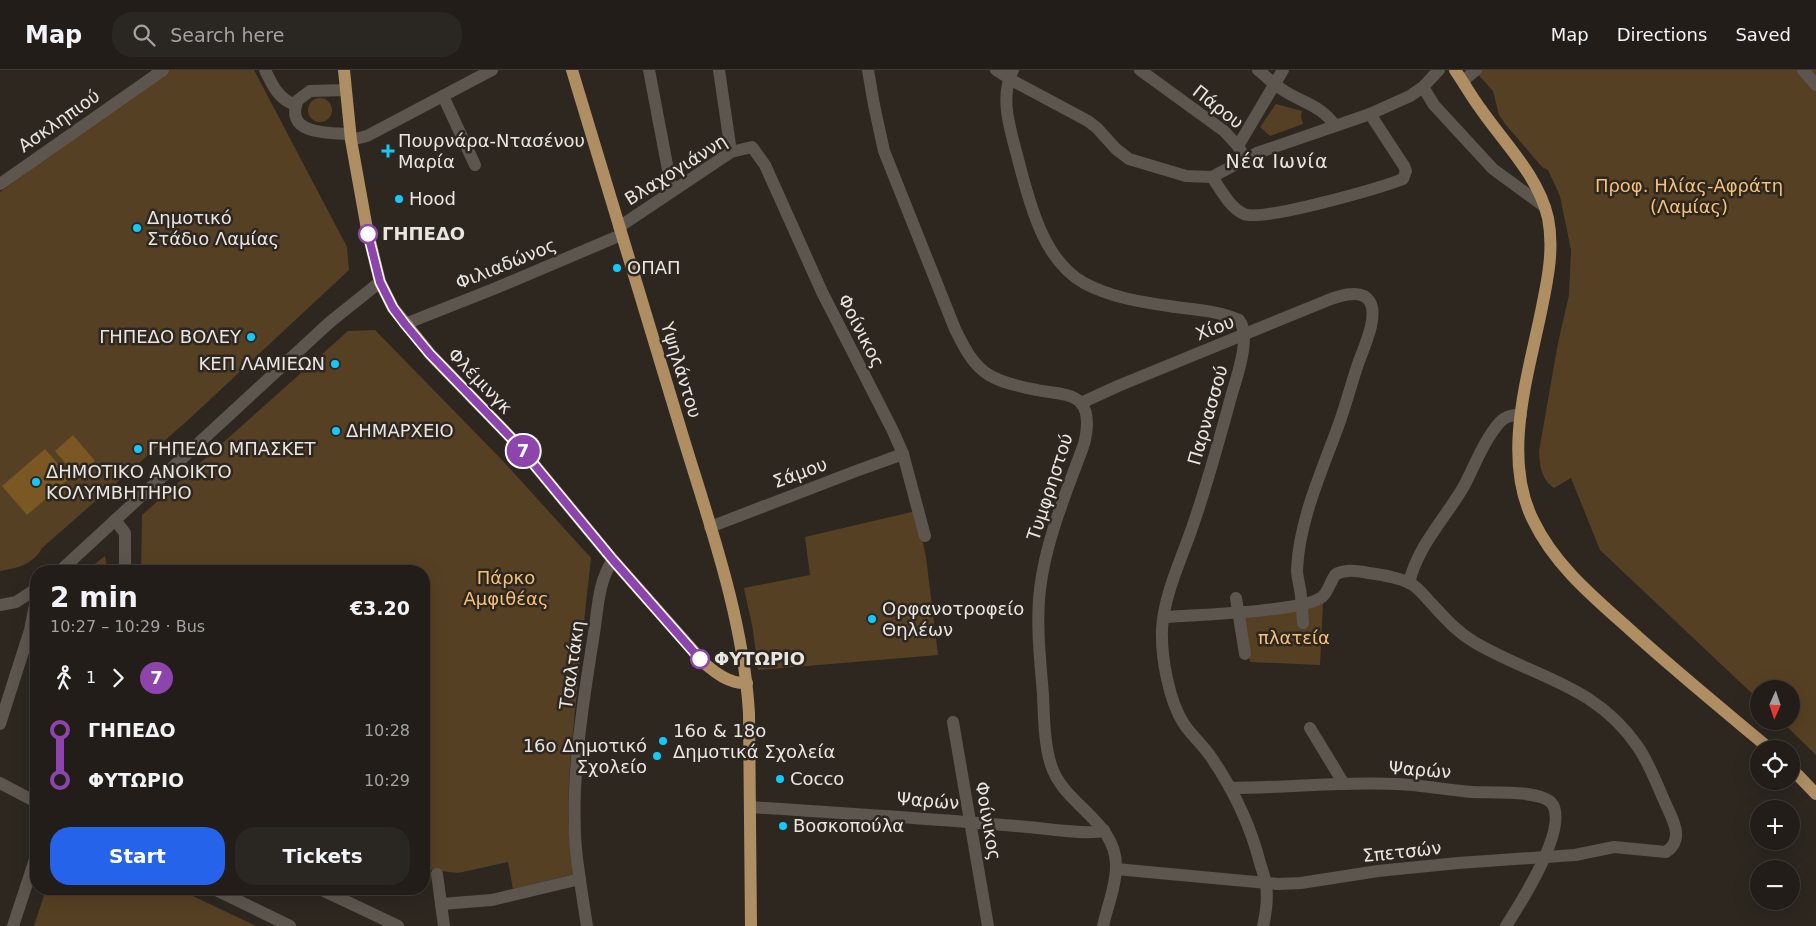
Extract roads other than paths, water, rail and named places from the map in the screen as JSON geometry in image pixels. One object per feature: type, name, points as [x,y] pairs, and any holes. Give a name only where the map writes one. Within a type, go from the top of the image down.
[{"type":"main road","name":"Φλέμινγκ","points":[[344,70],[351,137],[365,222],[380,282],[393,308],[430,354],[518,445],[613,560],[708,667],[730,680],[747,683]]},
{"type":"main road","name":"Υψηλάντου","points":[[572,70],[710,527],[740,642],[747,683],[750,730],[751,926]]},
{"type":"main road","points":[[1459,76],[1479,107],[1532,178],[1545,207],[1550,229],[1550,260],[1521,415],[1518,450],[1522,487],[1533,520],[1550,548],[1573,578],[1651,650],[1759,740]]},
{"type":"main road","points":[[1800,777],[1816,794]]},
{"type":"street","points":[[265,70],[284,100],[296,105]]},
{"type":"street","points":[[346,90],[310,91],[301,97],[296,105],[298,118],[302,126],[311,131],[351,137],[367,136],[492,70]]},
{"type":"street","points":[[649,70],[672,191]]},
{"type":"street","points":[[719,70],[731,152]]},
{"type":"street","points":[[868,70],[884,151],[955,328],[969,354],[978,367],[992,377],[1027,388],[1064,395],[1080,403]]},
{"type":"street","points":[[996,70],[1011,74],[1088,121],[1116,149],[1129,159],[1186,176],[1212,177],[1245,158],[1271,147],[1370,114],[1410,96],[1423,87],[1439,70]]},
{"type":"street","name":"Πάρου","points":[[1140,70],[1224,131],[1238,146],[1245,158]]},
{"type":"street","points":[[1258,70],[1281,89],[1328,114],[1335,126]]},
{"type":"street","points":[[1238,146],[1282,70]]},
{"type":"street","points":[[1459,76],[1476,70]]},
{"type":"street","points":[[1803,70],[1816,85]]},
{"type":"street","name":"Ασκληπιού","points":[[0,184],[161,71]]},
{"type":"street","points":[[1011,74],[1006,94],[1007,108],[1022,175],[1045,239],[1059,262],[1073,276],[1085,284],[1110,294],[1147,303],[1213,312],[1233,317],[1240,320],[1244,335]]},
{"type":"street","points":[[1423,87],[1434,105],[1493,169],[1545,207]]},
{"type":"street","points":[[442,96],[475,164]]},
{"type":"street","points":[[1212,177],[1237,210],[1254,217],[1279,213],[1403,180],[1406,171],[1370,114]]},
{"type":"street","name":"Βλαχογιάννη","points":[[620,231],[672,191],[731,152],[752,147]]},
{"type":"street","name":"Φοίνικος","points":[[752,147],[764,165],[822,292],[893,431],[903,454],[926,536]]},
{"type":"street","name":"Φιλιαδώνος","points":[[405,324],[496,288],[620,231]]},
{"type":"street","points":[[66,565],[330,322],[380,282]]},
{"type":"street","name":"Χίου","points":[[1080,403],[1334,298],[1354,294],[1369,300],[1372,307],[1371,327],[1315,488],[1303,530],[1296,572],[1302,604]]},
{"type":"street","name":"Παρνασσού","points":[[1244,335],[1241,361],[1217,448],[1200,504],[1174,576],[1162,629],[1164,653],[1174,702],[1184,724],[1210,756],[1230,788],[1249,828],[1266,884],[1267,900],[1263,926]]},
{"type":"street","name":"Τυμφρηστού","points":[[1080,403],[1087,422],[1087,431],[1052,536],[1043,573],[1038,611],[1044,716],[1050,764],[1065,792],[1101,826],[1114,852],[1116,869],[1104,926]]},
{"type":"street","points":[[1164,617],[1238,612],[1302,604],[1322,596],[1334,577],[1343,571],[1352,570],[1388,576],[1409,583],[1412,568],[1421,549],[1463,487],[1494,431],[1501,421],[1508,416],[1521,415]]},
{"type":"street","name":"Σάμου","points":[[710,527],[903,454]]},
{"type":"street","points":[[115,520],[125,533],[124,565]]},
{"type":"street","name":"Τσαλτάκη","points":[[587,926],[576,834],[578,758],[588,669],[602,585],[606,570],[613,560]]},
{"type":"street","name":"Σπετσών","points":[[1116,869],[1266,884],[1301,883],[1378,871],[1575,855],[1614,847],[1666,852],[1673,846],[1677,838],[1676,831],[1645,759],[1630,736],[1613,716],[1575,690],[1538,674],[1471,640],[1453,626],[1421,592],[1409,583]]},
{"type":"street","points":[[0,605],[16,602],[30,593]]},
{"type":"street","points":[[1236,598],[1244,654]]},
{"type":"street","points":[[1302,604],[1303,623]]},
{"type":"street","points":[[0,724],[30,630]]},
{"type":"street","name":"Φοίνικος","points":[[953,722],[988,926]]},
{"type":"street","points":[[1310,728],[1344,784]]},
{"type":"street","points":[[0,783],[30,799]]},
{"type":"street","name":"Ψαρών","points":[[1230,788],[1397,784],[1472,792],[1527,794],[1546,798],[1554,807],[1555,819],[1546,856],[1528,892],[1506,926]]},
{"type":"street","name":"Ψαρών","points":[[750,807],[1077,831],[1100,832],[1101,826]]},
{"type":"street","points":[[13,926],[30,874]]},
{"type":"street","points":[[437,874],[444,926]]},
{"type":"street","points":[[441,904],[492,900],[580,879]]},
{"type":"street","points":[[226,895],[290,926]]},
{"type":"street","points":[[333,895],[398,926]]},
{"type":"place","name":"Πουρνάρα-Ντασένου Μαρία","points":[[388,151]]},
{"type":"place","name":"Hood","points":[[399,199]]},
{"type":"place","name":"Δημοτικό Στάδιο Λαμίας","points":[[137,228]]},
{"type":"place","name":"ΓΗΠΕΔΟ","points":[[368,234]]},
{"type":"place","name":"ΟΠΑΠ","points":[[617,268]]},
{"type":"place","name":"ΓΗΠΕΔΟ ΒΟΛΕΥ","points":[[251,337]]},
{"type":"place","name":"ΚΕΠ ΛΑΜΙΕΩΝ","points":[[335,364]]},
{"type":"place","name":"ΔΗΜΑΡΧΕΙΟ","points":[[336,431]]},
{"type":"place","name":"ΓΗΠΕΔΟ ΜΠΑΣΚΕΤ","points":[[138,449]]},
{"type":"place","name":"ΔΗΜΟΤΙΚΟ ΑΝΟΙΚΤΟ ΚΟΛΥΜΒΗΤΗΡΙΟ","points":[[36,482]]},
{"type":"place","name":"Ορφανοτροφείο Θηλέων","points":[[872,619]]},
{"type":"place","name":"ΦΥΤΩΡΙΟ","points":[[700,659]]},
{"type":"place","name":"16ο & 18ο Δημοτικά Σχολεία","points":[[663,741]]},
{"type":"place","name":"16ο Δημοτικό Σχολείο","points":[[657,756]]},
{"type":"place","name":"Cocco","points":[[780,779]]},
{"type":"place","name":"Βοσκοπούλα","points":[[783,826]]},
{"type":"district","name":"Νέα Ιωνία","points":[[1277,161]]},
{"type":"park label","name":"Προφ. Ηλίας-Αφράτη (Λαμίας)","points":[[1689,196]]},
{"type":"park label","name":"Πάρκο Αμφιθέας","points":[[506,588]]},
{"type":"park label","name":"πλατεία","points":[[1294,638]]}]
